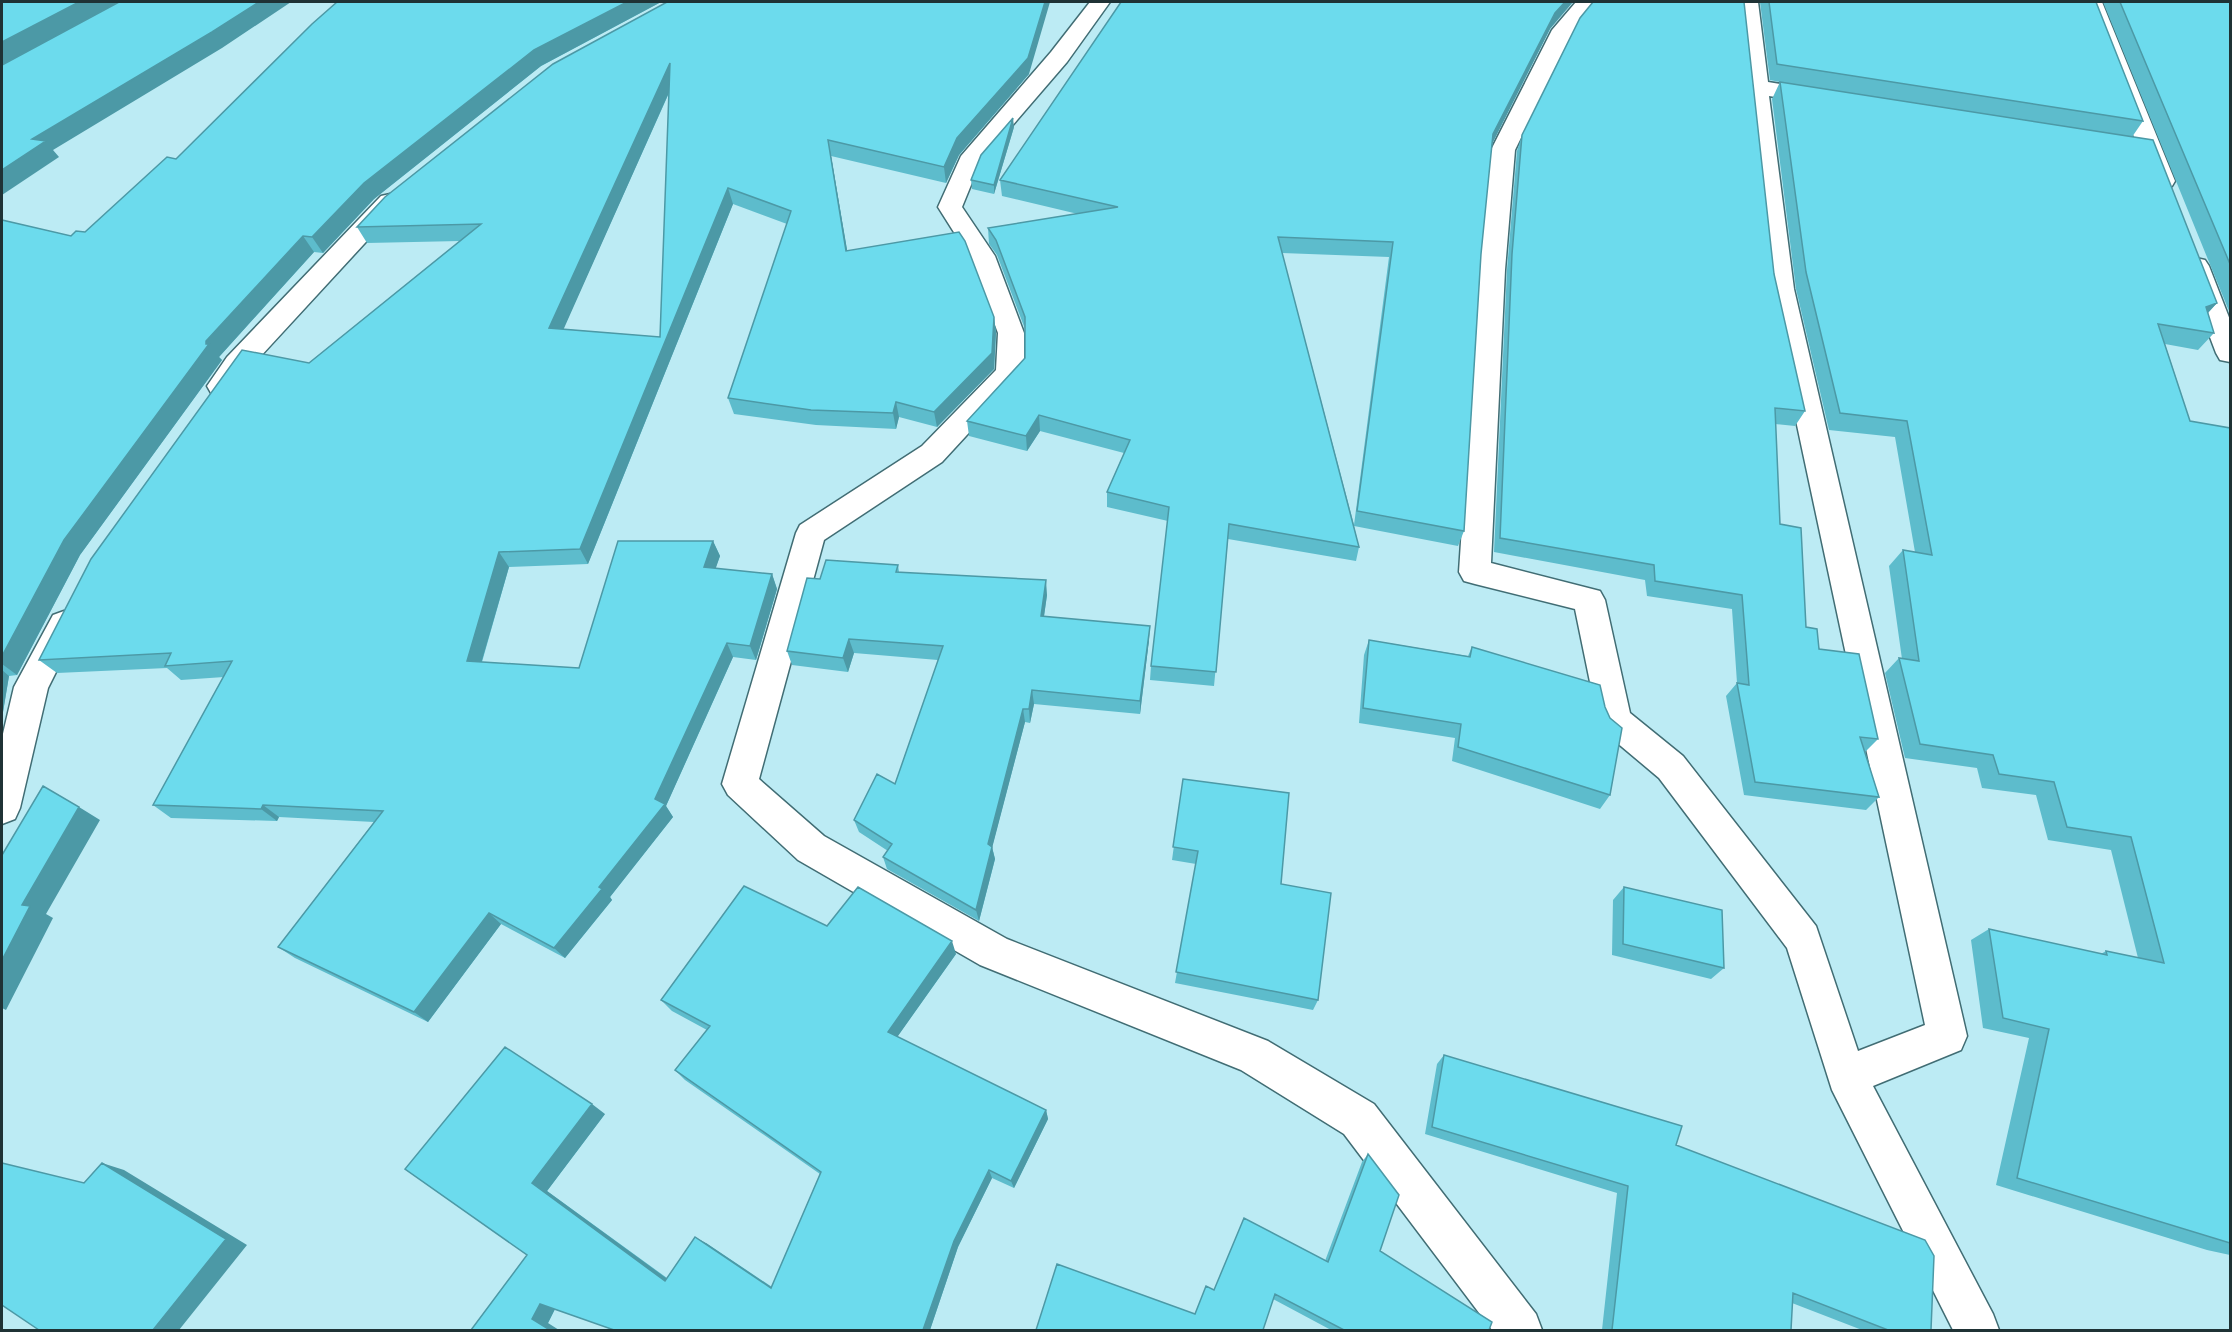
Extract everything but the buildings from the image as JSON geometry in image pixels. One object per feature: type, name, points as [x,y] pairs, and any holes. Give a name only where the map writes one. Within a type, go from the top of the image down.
[{"type":"street","points":[[1100,2],[1059,57],[969,161],[950,207],[982,256],[1011,333],[1010,373],[932,454],[811,533],[740,784],[811,848],[994,952],[1254,1055],[1359,1119],[1520,1330]]},
{"type":"street","points":[[1587,2],[1563,30],[1503,150],[1492,270],[1475,572],[1589,600],[1615,721],[1671,767],[1803,939],[1846,1076],[1977,1330]]},
{"type":"street","points":[[1748,2],[1781,290],[1947,1036],[1846,1076]]},
{"type":"street","points":[[2092,2],[2172,203]]},
{"type":"street","points":[[1757,87],[1850,102]]},
{"type":"street","points":[[2116,144],[2151,150]]},
{"type":"street","points":[[204,410],[237,364],[384,206],[411,184]]},
{"type":"street","points":[[2188,246],[2230,353]]},
{"type":"street","points":[[2,808],[31,687],[78,596]]}]
